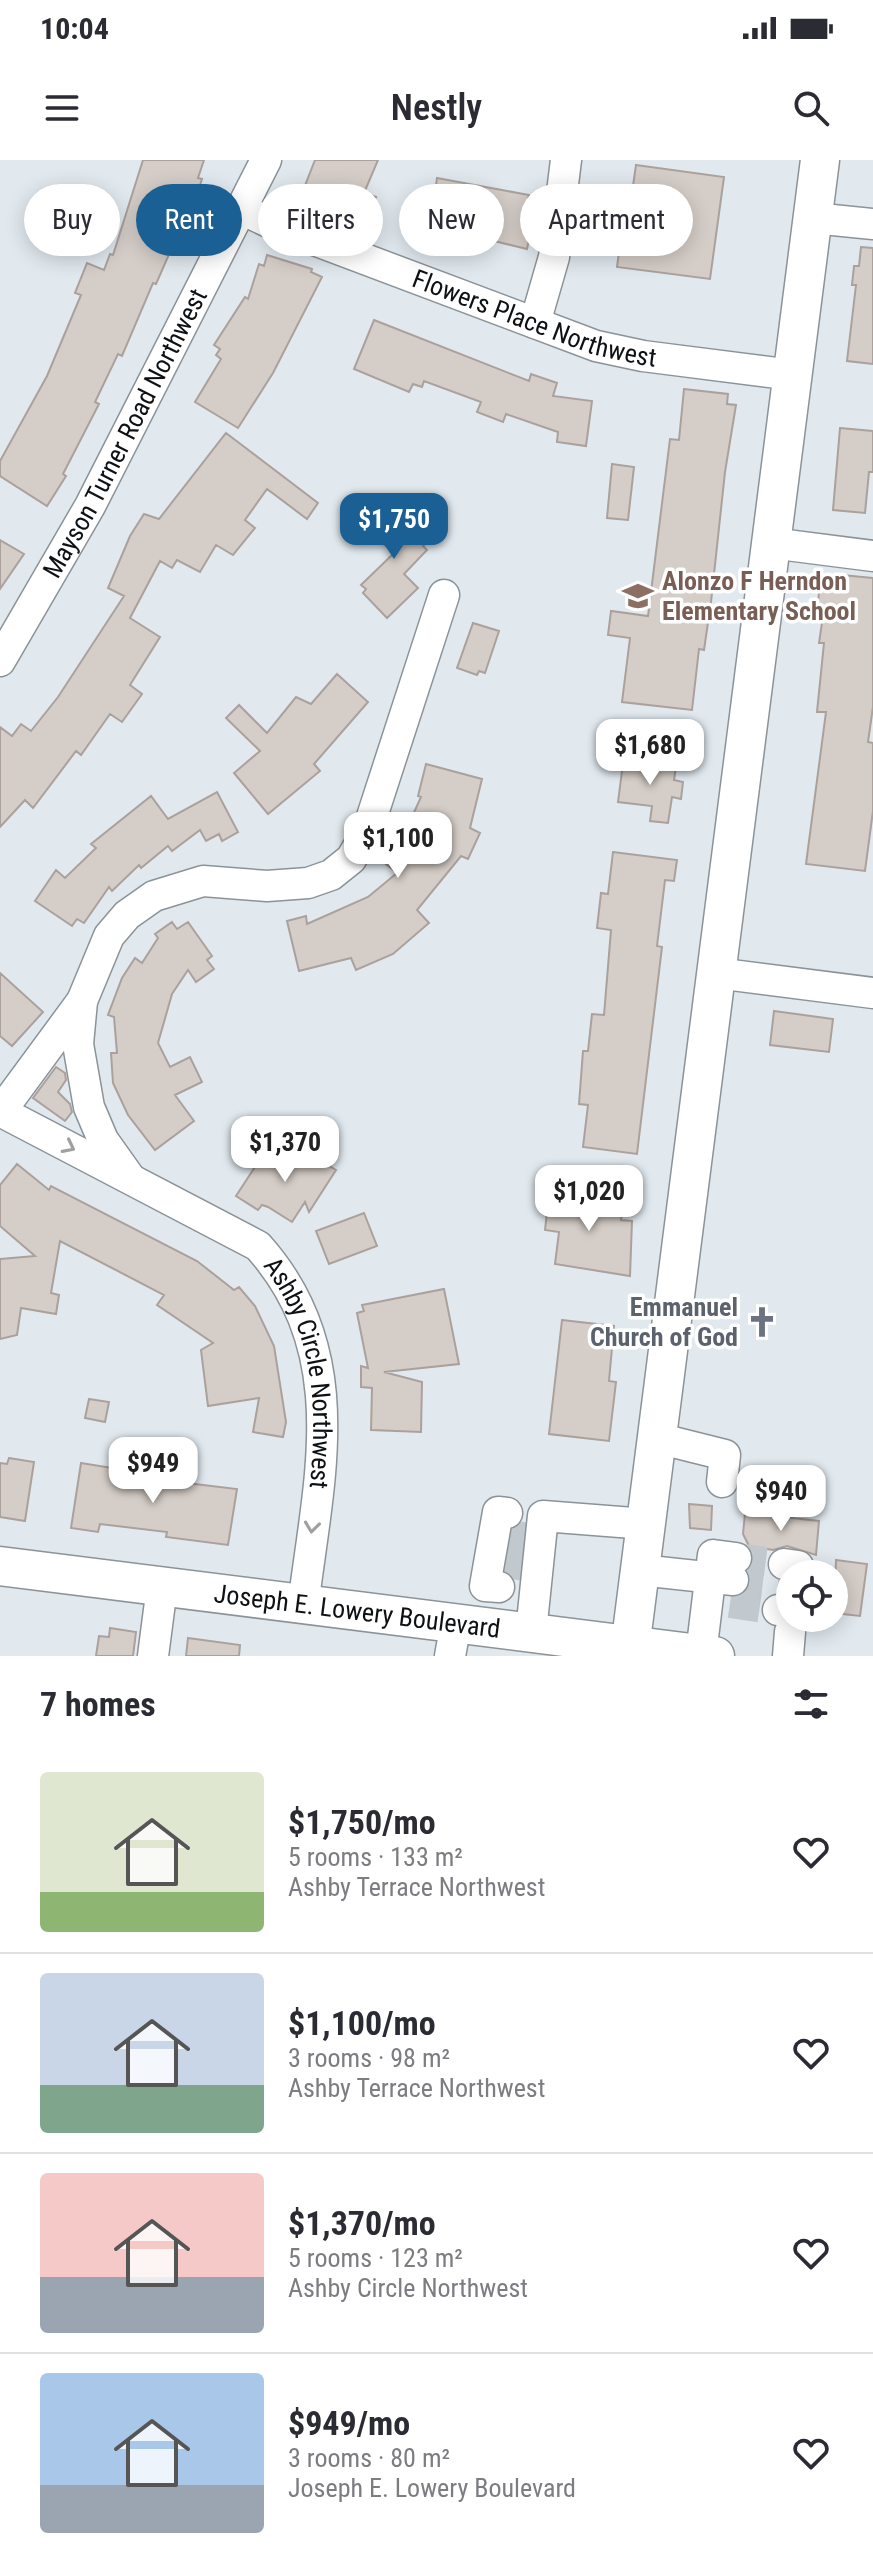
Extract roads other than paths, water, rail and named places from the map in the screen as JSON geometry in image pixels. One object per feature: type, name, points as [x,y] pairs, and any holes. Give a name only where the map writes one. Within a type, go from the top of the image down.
[{"type":"main road","points":[[630,1650],[820,160]]},
{"type":"main road","name":"Joseph E. Lowery Boulevard","points":[[0,1566],[303,1606],[453,1640],[531,1632],[630,1650],[708,1655]]},
{"type":"street","name":"Mayson Turner Road Northwest","points":[[242,207],[266,160]]},
{"type":"street","points":[[535,323],[554,257],[566,160]]},
{"type":"street","name":"Flowers Place Northwest","points":[[242,209],[277,226],[596,346],[643,356],[793,375]]},
{"type":"street","points":[[813,218],[873,224]]},
{"type":"street","name":"Mayson Turner Road Northwest","points":[[0,661],[90,506],[217,256]]},
{"type":"street","points":[[771,543],[873,556]]},
{"type":"street","points":[[0,1111],[82,1001],[109,936],[127,915],[154,896],[203,881],[267,886],[308,883],[331,875],[351,859],[367,832],[444,595]]},
{"type":"street","points":[[716,973],[873,993]]},
{"type":"street","points":[[82,1001],[78,1044],[89,1107],[103,1140],[130,1178]]},
{"type":"street","name":"Ashby Circle Northwest","points":[[0,1111],[258,1246],[282,1273],[307,1321],[321,1373],[325,1422],[303,1606]]},
{"type":"street","points":[[657,1438],[725,1455],[722,1482]]},
{"type":"street","points":[[531,1632],[519,1551],[646,1524]]},
{"type":"street","points":[[640,1570],[723,1584],[708,1655]]},
{"type":"street","points":[[153,1656],[162,1587]]},
{"type":"tunnel","points":[[505,1535],[530,1538]]},
{"type":"tunnel","points":[[736,1558],[776,1563]]},
{"type":"tunnel","points":[[502,1563],[527,1566]]},
{"type":"tunnel","points":[[733,1580],[776,1585]]},
{"type":"tunnel","points":[[730,1603],[776,1610]]},
{"type":"place","name":"Alonzo F Herndon Elementary School","points":[[638,596]]},
{"type":"place","name":"Emmanuel Church of God","points":[[762,1322]]}]
